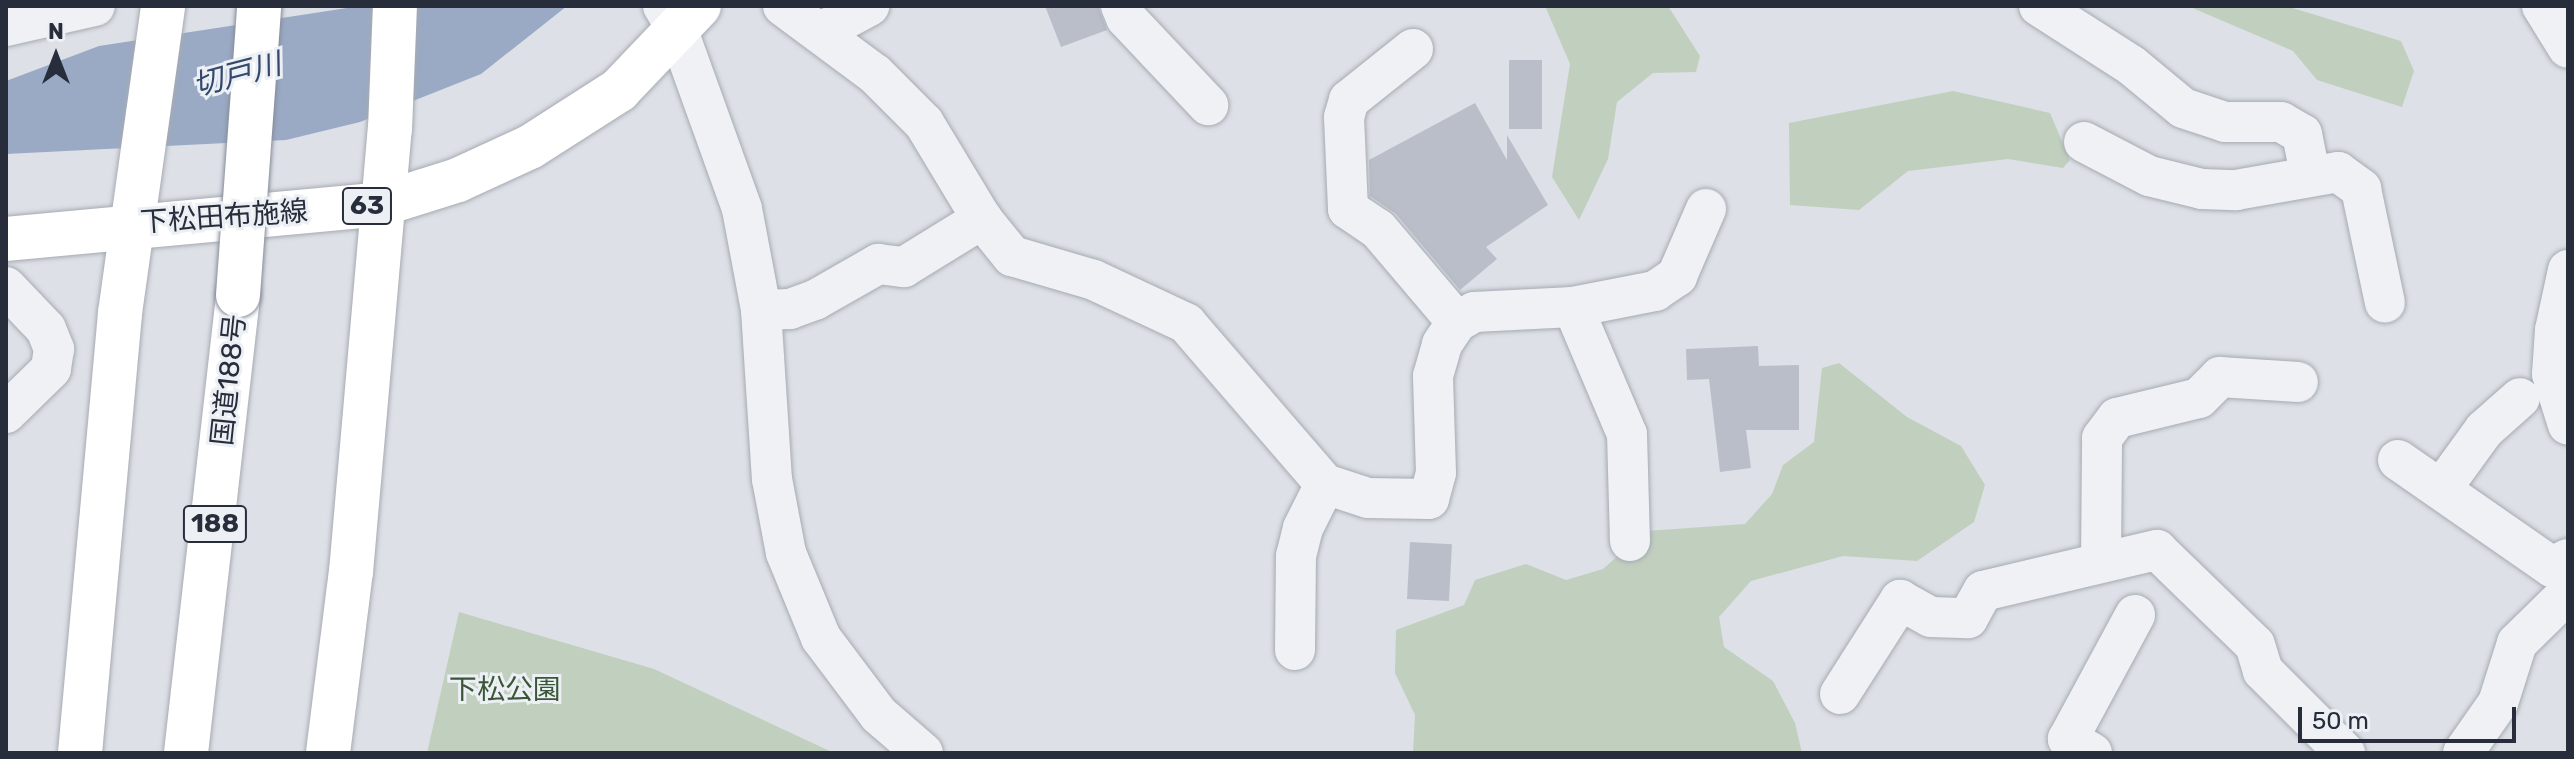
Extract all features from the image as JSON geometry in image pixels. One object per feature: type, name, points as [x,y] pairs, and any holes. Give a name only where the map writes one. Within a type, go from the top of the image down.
[{"type":"main road","points":[[80,753],[120,313],[145,155],[163,6]]},
{"type":"main road","name":"国道188号","points":[[186,753],[238,295],[259,6]]},
{"type":"main road","points":[[328,753],[351,572],[390,129],[395,6]]},
{"type":"main road","name":"下松田布施線","points":[[6,239],[135,224],[382,204],[458,180],[530,147],[619,90],[680,14],[729,6]]},
{"type":"street","points":[[783,6],[875,74],[924,123],[982,219],[1012,256],[1094,280],[1186,323],[1325,484],[1368,498],[1429,499],[1436,473],[1433,376],[1442,344],[1457,322],[1474,312],[1573,307],[1655,291],[1677,276],[1706,209]]},
{"type":"street","points":[[821,32],[869,6]]},
{"type":"street","points":[[1121,6],[1126,18],[1208,105]]},
{"type":"street","points":[[2039,6],[2131,65],[2183,108],[2225,122],[2281,122],[2302,134],[2310,174]]},
{"type":"street","points":[[2542,6],[2568,48]]},
{"type":"street","points":[[6,26],[72,9]]},
{"type":"street","points":[[680,14],[742,209],[761,310],[772,479],[786,553],[821,638],[879,715],[923,753]]},
{"type":"street","points":[[1413,49],[1349,100],[1344,117],[1348,209],[1378,229],[1457,322]]},
{"type":"street","points":[[2084,142],[2149,176],[2202,189],[2236,190],[2310,174],[2338,172],[2361,189],[2385,303]]},
{"type":"street","points":[[761,310],[790,309],[815,300],[878,264],[904,267],[982,219]]},
{"type":"street","points":[[2568,270],[2555,330],[2552,374],[2568,425]]},
{"type":"street","points":[[6,287],[46,329],[54,349],[51,369],[6,413]]},
{"type":"street","points":[[1573,307],[1627,434],[1630,541]]},
{"type":"street","points":[[2101,562],[2102,438],[2117,418],[2199,398],[2220,377],[2298,382]]},
{"type":"street","points":[[2442,488],[2484,430],[2520,398]]},
{"type":"street","points":[[2398,460],[2552,567],[2568,559]]},
{"type":"street","points":[[1295,650],[1296,556],[1303,528],[1325,484]]},
{"type":"street","points":[[1840,694],[1900,600],[1931,617],[1968,618],[1983,591],[2157,550],[2255,645],[2263,671],[2345,753]]},
{"type":"street","points":[[2463,753],[2498,703],[2517,643],[2568,593]]},
{"type":"street","points":[[2092,753],[2068,739],[2135,615]]},
{"type":"green space","points":[[1545,6],[1668,6],[1700,56],[1696,72],[1653,73],[1617,102],[1608,159],[1579,220],[1552,177],[1570,64]]},
{"type":"green space","points":[[2188,6],[2286,6],[2401,41],[2414,71],[2402,107],[2317,80],[2293,51]]},
{"type":"green space","points":[[1953,91],[2050,113],[2070,160],[2063,168],[2008,159],[1908,171],[1859,210],[1790,205],[1789,123]]},
{"type":"green space","points":[[1839,363],[1907,417],[1961,446],[1985,485],[1974,522],[1917,561],[1843,556],[1751,581],[1719,617],[1724,647],[1773,681],[1795,723],[1802,753],[1413,753],[1415,715],[1395,673],[1396,630],[1464,605],[1475,580],[1526,564],[1566,580],[1603,569],[1646,531],[1745,524],[1772,494],[1783,465],[1814,442],[1822,368]]},
{"type":"green space","name":"下松公園","points":[[459,612],[654,669],[834,753],[427,753]]},
{"type":"water","name":"切戸川","points":[[360,6],[567,6],[481,74],[360,122],[286,140],[6,154],[6,81],[99,46]]},
{"type":"building","points":[[1045,6],[1098,6],[1107,30],[1061,47]]},
{"type":"building","points":[[1509,60],[1542,60],[1542,129],[1509,129]]},
{"type":"building","points":[[1475,103],[1507,160],[1507,135],[1548,205],[1486,247],[1497,259],[1460,290],[1396,214],[1370,196],[1369,160]]},
{"type":"building","points":[[1758,346],[1759,366],[1799,365],[1799,430],[1746,430],[1751,468],[1720,472],[1709,379],[1687,380],[1686,349]]},
{"type":"building","points":[[1410,542],[1452,544],[1449,601],[1407,599]]}]
